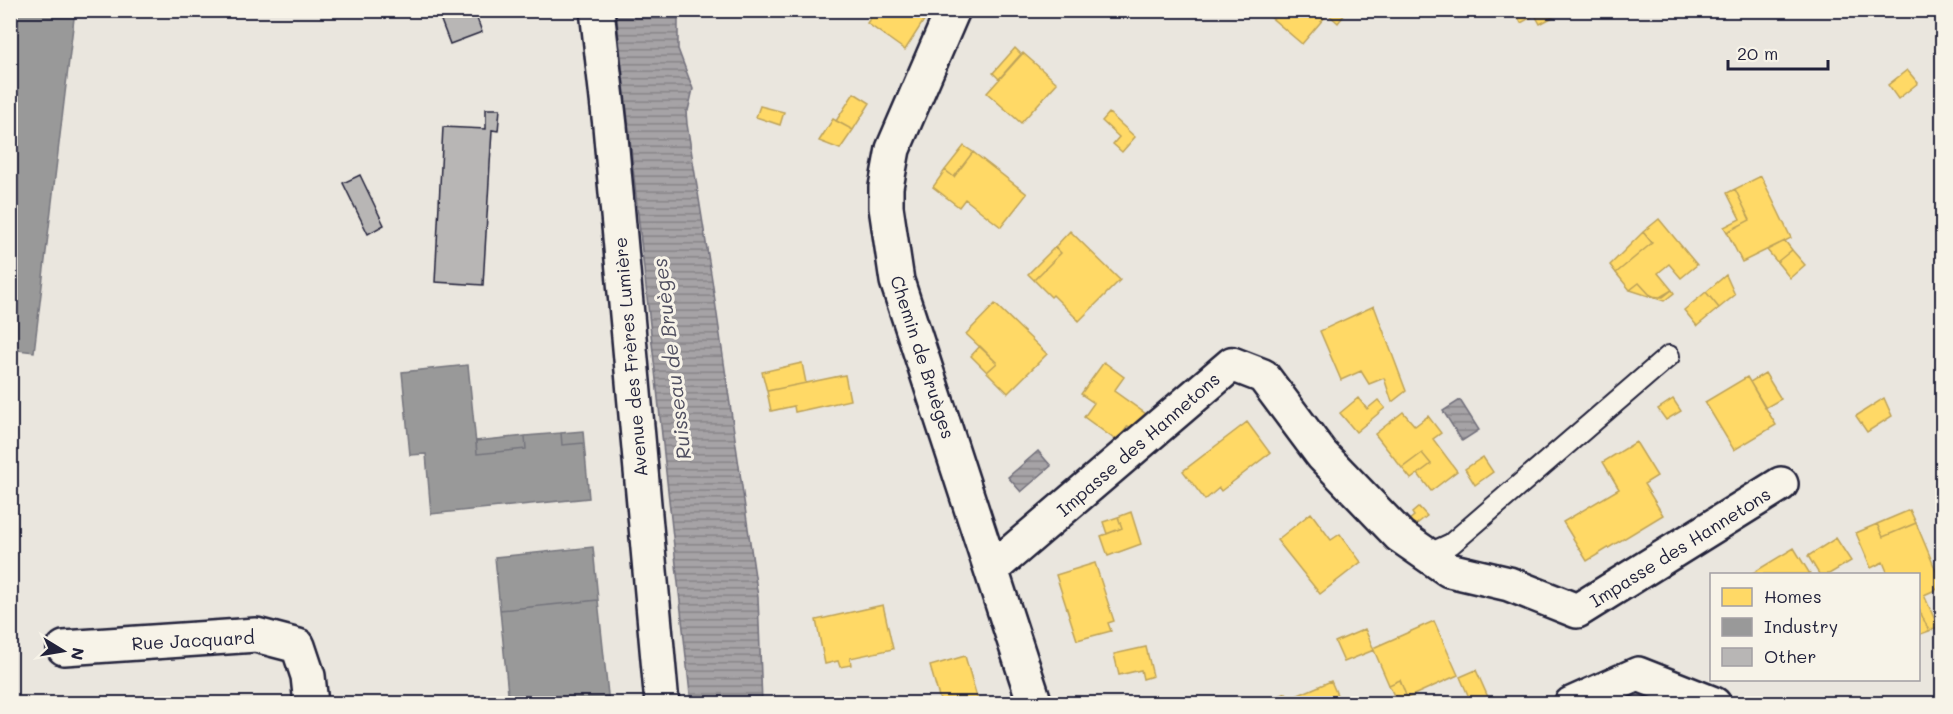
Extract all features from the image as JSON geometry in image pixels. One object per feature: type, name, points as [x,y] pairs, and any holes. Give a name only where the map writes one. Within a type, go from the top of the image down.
[{"type":"street","name":"Avenue des Frères Lumière","points":[[597,10],[610,126],[662,704]]},
{"type":"street","name":"Chemin de Bruèges","points":[[953,10],[893,149],[886,187],[886,207],[897,281],[1035,704]]},
{"type":"street","name":"Impasse des Hannetons","points":[[992,569],[1232,364],[1263,376],[1322,455],[1400,537],[1449,570],[1509,584],[1577,611],[1781,484]]},
{"type":"street","name":"Rue Jacquard","points":[[64,648],[256,635],[298,646],[308,676],[311,704]]},
{"type":"street","points":[[1571,704],[1638,674],[1714,704]]},
{"type":"lane","points":[[1427,555],[1451,544],[1669,356]]},
{"type":"water","name":"Ruisseau de Bruèges","points":[[616,11],[678,11],[678,49],[693,89],[688,111],[686,111],[687,124],[758,597],[762,703],[691,703]]},
{"type":"water","points":[[1460,400],[1479,430],[1462,441],[1443,411]]},
{"type":"water","points":[[1038,451],[1051,466],[1021,492],[1008,477]]},
{"type":"building: Homes","points":[[876,10],[930,11],[905,50],[867,23]]},
{"type":"building: Homes","points":[[1262,10],[1331,10],[1302,44]]},
{"type":"building: Homes","points":[[1331,10],[1341,10],[1345,14],[1338,23],[1328,14]]},
{"type":"building: Homes","points":[[1514,10],[1566,10],[1540,24],[1535,15],[1521,23]]},
{"type":"building: Homes","points":[[1015,48],[1021,54],[999,79],[993,73]]},
{"type":"building: Homes","points":[[1023,53],[1057,83],[1021,123],[987,93]]},
{"type":"building: Homes","points":[[1907,70],[1918,83],[1898,99],[1888,85]]},
{"type":"building: Homes","points":[[854,93],[870,103],[853,130],[836,121]]},
{"type":"building: Homes","points":[[760,106],[784,112],[780,125],[756,117]]},
{"type":"building: Homes","points":[[1109,113],[1135,137],[1122,152],[1113,144],[1119,137],[1102,121]]},
{"type":"building: Homes","points":[[833,119],[853,130],[840,149],[819,141]]},
{"type":"building: Homes","points":[[964,146],[973,152],[954,177],[945,170]]},
{"type":"building: Homes","points":[[973,152],[1027,194],[1001,227],[965,199],[959,207],[933,187],[945,170],[954,177]]},
{"type":"building: Homes","points":[[1761,176],[1791,238],[1742,262],[1727,232],[1750,220],[1735,189]]},
{"type":"building: Homes","points":[[1735,189],[1750,220],[1727,232],[1724,227],[1740,219],[1727,193]]},
{"type":"building: Homes","points":[[1659,219],[1697,265],[1681,278],[1669,264],[1658,273],[1672,290],[1660,297],[1651,296],[1639,283],[1630,290],[1616,273],[1652,243],[1643,232]]},
{"type":"building: Homes","points":[[1070,231],[1120,280],[1079,321],[1034,280],[1061,253],[1055,247]]},
{"type":"building: Homes","points":[[1643,232],[1652,243],[1616,273],[1610,265]]},
{"type":"building: Homes","points":[[1785,241],[1792,250],[1777,262],[1767,250]]},
{"type":"building: Homes","points":[[1055,247],[1061,253],[1034,280],[1028,274]]},
{"type":"building: Homes","points":[[1792,250],[1805,265],[1790,278],[1777,262]]},
{"type":"building: Homes","points":[[1726,275],[1735,295],[1719,308],[1706,292]]},
{"type":"building: Homes","points":[[1639,283],[1655,297],[1663,297],[1672,290],[1674,293],[1664,301],[1630,290]]},
{"type":"building: Homes","points":[[1706,292],[1719,308],[1697,326],[1684,310]]},
{"type":"building: Homes","points":[[995,304],[1047,354],[1008,393],[987,372],[997,363],[966,334]]},
{"type":"building: Homes","points":[[1374,306],[1406,391],[1392,402],[1384,378],[1369,384],[1361,371],[1341,380],[1320,331]]},
{"type":"building: Homes","points":[[980,346],[997,363],[987,372],[971,356]]},
{"type":"building: Homes","points":[[1104,362],[1124,377],[1114,391],[1153,419],[1141,435],[1128,426],[1117,441],[1084,417],[1094,403],[1081,394]]},
{"type":"building: Homes","points":[[802,363],[806,383],[767,391],[762,372]]},
{"type":"building: Homes","points":[[1765,373],[1781,399],[1765,408],[1750,382]]},
{"type":"building: Homes","points":[[845,375],[850,400],[795,412],[794,406],[771,411],[767,391]]},
{"type":"building: Homes","points":[[1747,377],[1776,425],[1734,450],[1705,402]]},
{"type":"building: Homes","points":[[1358,398],[1367,409],[1378,400],[1385,408],[1356,432],[1340,413]]},
{"type":"building: Homes","points":[[1884,398],[1892,416],[1867,432],[1856,416]]},
{"type":"building: Homes","points":[[1673,399],[1681,411],[1666,420],[1658,409]]},
{"type":"building: Homes","points":[[1403,412],[1415,426],[1428,416],[1441,433],[1433,439],[1457,471],[1431,491],[1418,474],[1431,464],[1422,453],[1402,468],[1375,434]]},
{"type":"building: Homes","points":[[1247,422],[1270,453],[1221,491],[1219,488],[1205,500],[1183,471]]},
{"type":"building: Homes","points":[[1636,442],[1657,476],[1644,484],[1663,515],[1587,561],[1563,522],[1619,489],[1603,462]]},
{"type":"building: Homes","points":[[1422,453],[1431,464],[1411,479],[1402,468]]},
{"type":"building: Homes","points":[[1483,457],[1493,472],[1475,485],[1465,469]]},
{"type":"building: Homes","points":[[1419,507],[1427,516],[1414,526],[1409,520],[1414,516],[1412,513]]},
{"type":"building: Homes","points":[[1910,510],[1916,523],[1883,537],[1877,524]]},
{"type":"building: Homes","points":[[1131,512],[1141,544],[1108,556],[1101,536],[1122,528],[1118,517]]},
{"type":"building: Homes","points":[[1311,513],[1331,540],[1340,534],[1361,562],[1320,594],[1277,540]]},
{"type":"building: Homes","points":[[1118,517],[1122,528],[1107,534],[1103,522]]},
{"type":"building: Homes","points":[[1916,523],[1942,585],[1924,595],[1938,627],[1929,631],[1920,611],[1920,573],[1888,573],[1883,562],[1871,568],[1856,533],[1877,524],[1883,537]]},
{"type":"building: Homes","points":[[1836,538],[1851,561],[1831,573],[1818,573],[1808,556]]},
{"type":"building: Homes","points":[[1794,548],[1809,573],[1753,573]]},
{"type":"building: Homes","points":[[1095,563],[1114,621],[1108,623],[1111,631],[1077,640],[1056,575]]},
{"type":"building: Homes","points":[[883,605],[893,649],[850,658],[851,665],[840,667],[838,661],[825,664],[816,620]]},
{"type":"building: Homes","points":[[1920,611],[1929,631],[1920,634]]},
{"type":"building: Homes","points":[[1434,621],[1458,675],[1407,698],[1400,680],[1389,685],[1373,648]]},
{"type":"building: Homes","points":[[1365,629],[1374,650],[1344,662],[1335,642]]},
{"type":"building: Homes","points":[[1146,647],[1153,676],[1143,679],[1141,670],[1119,675],[1114,654]]},
{"type":"building: Homes","points":[[965,656],[979,704],[941,704],[930,666]]},
{"type":"building: Homes","points":[[1476,670],[1491,704],[1472,704],[1460,677]]},
{"type":"building: Homes","points":[[1400,680],[1407,698],[1397,702],[1389,685]]},
{"type":"building: Homes","points":[[1331,681],[1341,704],[1277,704],[1289,699]]},
{"type":"building: Homes","points":[[1286,693],[1289,699],[1277,704],[1262,704]]},
{"type":"building: Industry","points":[[10,10],[75,10],[34,352],[10,349]]},
{"type":"building: Industry","points":[[468,365],[477,454],[526,449],[525,436],[561,433],[562,445],[584,443],[589,498],[431,514],[426,454],[410,455],[402,372]]},
{"type":"building: Industry","points":[[583,431],[584,443],[562,445],[561,433]]},
{"type":"building: Industry","points":[[525,436],[526,449],[477,454],[476,441]]},
{"type":"building: Industry","points":[[593,547],[598,600],[500,610],[495,557]]},
{"type":"building: Industry","points":[[598,600],[609,704],[509,704],[500,610]]},
{"type":"building: Other","points":[[437,10],[474,10],[482,32],[450,44]]},
{"type":"building: Other","points":[[486,109],[500,109],[498,131],[492,130],[483,285],[435,282],[443,127],[486,129]]},
{"type":"building: Other","points":[[360,175],[384,225],[368,234],[343,183]]}]
